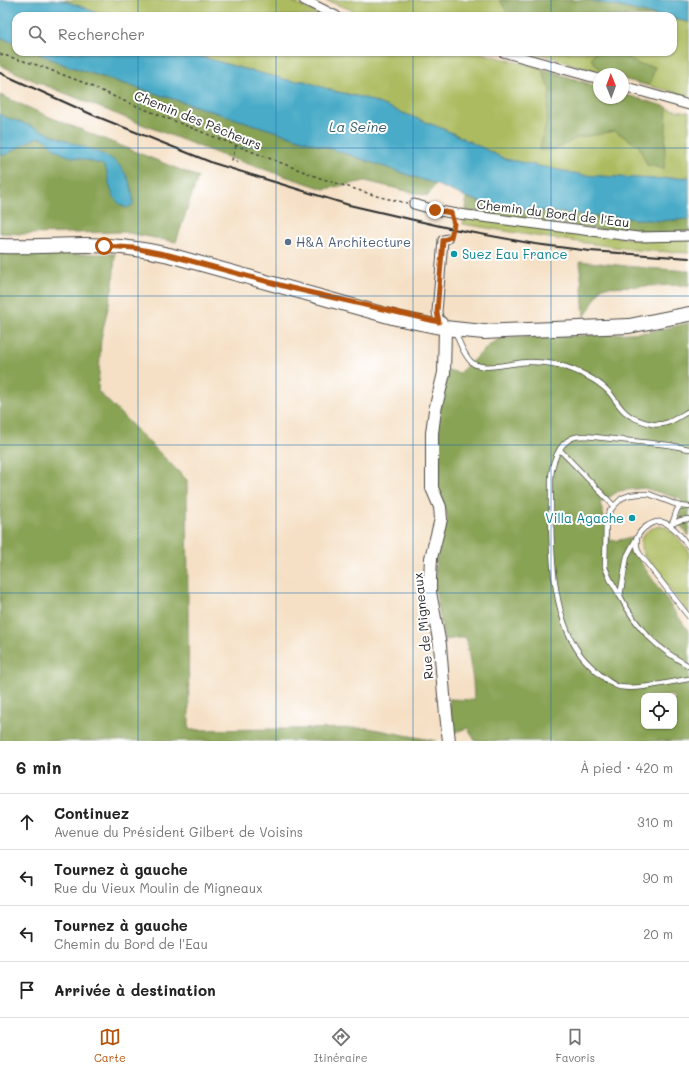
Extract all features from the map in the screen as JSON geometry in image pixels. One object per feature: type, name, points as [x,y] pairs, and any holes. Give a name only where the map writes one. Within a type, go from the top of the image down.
[{"type":"main road","points":[[0,246],[22,247],[86,245],[134,248],[169,255],[376,313],[447,328],[459,325],[488,326],[593,323],[638,320],[689,313]]},
{"type":"street","points":[[304,0],[328,12]]},
{"type":"street","points":[[517,56],[593,77]]},
{"type":"street","points":[[629,88],[689,105]]},
{"type":"street","name":"Chemin du Bord de l'Eau","points":[[414,204],[451,213],[638,238],[689,236]]},
{"type":"street","points":[[446,239],[443,240],[437,312],[447,328]]},
{"type":"street","name":"Rue de Migneaux","points":[[447,328],[444,372],[435,410],[432,433],[432,488],[440,507],[441,519],[431,558],[430,592],[440,645],[449,741]]},
{"type":"lane","points":[[447,328],[474,364],[485,367],[528,362],[558,365],[575,370],[591,378],[607,390],[624,412],[632,418],[654,425],[672,422],[689,411]]},
{"type":"lane","points":[[689,449],[669,445],[578,436],[567,441],[560,450],[551,471],[551,534],[554,572],[562,617],[571,639],[585,661],[608,682],[618,686],[642,687],[689,679]]},
{"type":"lane","points":[[560,450],[614,506]]},
{"type":"lane","points":[[689,507],[680,506],[649,494],[630,495],[622,498],[609,512],[606,521],[605,567],[610,579],[635,621],[661,649],[689,666]]},
{"type":"lane","points":[[672,524],[677,509],[680,506]]},
{"type":"lane","points":[[620,596],[627,556],[642,530],[650,524],[661,521],[672,524],[681,520],[689,519]]},
{"type":"lane","points":[[672,524],[689,547]]},
{"type":"lane","points":[[637,538],[639,553],[689,617]]},
{"type":"path","name":"Chemin des Pêcheurs","points":[[0,54],[37,65],[82,82],[124,101],[320,178],[391,200],[414,204]]},
{"type":"path","points":[[236,146],[232,160],[239,162]]},
{"type":"path","points":[[446,239],[451,237],[454,224],[451,213]]},
{"type":"green space","points":[[61,0],[289,0],[314,12],[94,12]]},
{"type":"green space","points":[[325,0],[589,0],[642,12],[357,12]]},
{"type":"green space","points":[[500,0],[589,0],[642,12],[507,12]]},
{"type":"green space","points":[[677,20],[689,22],[689,96],[629,81],[629,68],[593,68],[593,70],[546,56],[677,56]]},
{"type":"green space","points":[[0,37],[12,42],[12,56],[44,56],[65,65],[344,153],[435,184],[428,196],[365,181],[324,189],[224,156],[37,82],[0,65]]},
{"type":"green space","points":[[199,56],[492,56],[541,68],[593,85],[593,104],[629,104],[629,96],[674,110],[689,112],[689,177],[653,179],[583,175],[505,159],[446,130],[365,98],[334,91],[304,81],[292,81]]},
{"type":"green space","points":[[593,56],[626,56],[638,64],[655,67],[649,86],[629,81],[629,68],[599,68],[591,59]]},
{"type":"green space","points":[[542,70],[593,85],[593,104],[629,104],[629,96],[667,107],[664,169],[647,165],[639,146],[615,131],[577,138],[556,149],[539,150],[546,125],[550,91]]},
{"type":"green space","points":[[0,95],[52,118],[198,177],[176,242],[123,232],[0,233]]},
{"type":"green space","points":[[466,197],[496,207],[660,221],[689,219],[689,233],[640,235],[466,211]]},
{"type":"green space","points":[[464,217],[650,241],[689,238],[689,253],[637,250],[535,236],[463,224]]},
{"type":"green space","points":[[0,254],[115,254],[113,285],[101,339],[98,391],[187,480],[189,730],[368,728],[436,741],[0,741]]},
{"type":"green space","points":[[580,261],[689,271],[689,285],[602,287],[584,318]]},
{"type":"green space","points":[[689,323],[689,536],[680,525],[681,499],[644,488],[619,491],[600,503],[611,541],[631,538],[635,554],[689,632],[689,741],[475,741],[468,728],[452,733],[449,699],[474,700],[473,681],[466,637],[444,640],[436,594],[435,569],[439,537],[441,537],[448,518],[435,484],[437,423],[448,370],[459,373],[491,344],[503,337],[554,337],[649,332]]},
{"type":"green space","points":[[662,526],[666,527],[673,533],[689,551],[689,614],[644,555],[641,547],[641,541],[644,534],[650,529]]},
{"type":"water","points":[[0,0],[61,0],[94,12],[12,12],[12,42],[0,37]]},
{"type":"water","points":[[589,0],[689,0],[689,22],[677,20],[677,12],[642,12]]},
{"type":"water","name":"La Seine","points":[[44,56],[199,56],[292,81],[304,81],[334,91],[365,98],[446,130],[505,159],[583,175],[653,179],[689,177],[689,219],[660,221],[496,207],[466,197],[435,184],[344,153],[65,65]]},
{"type":"water","points":[[0,114],[112,159],[126,174],[131,186],[133,205],[126,208],[118,203],[113,196],[106,170],[103,165],[75,158],[59,152],[45,139],[35,138],[5,155],[0,155]]},
{"type":"railway","points":[[0,73],[93,115],[213,163],[349,205],[453,229],[535,244],[590,251],[689,258]]},
{"type":"place","name":"H&A Architecture","points":[[288,242]]},
{"type":"place","name":"Suez Eau France","points":[[454,254]]},
{"type":"place","name":"Villa Agache","points":[[632,518]]},
{"type":"route","points":[[104,246],[134,248],[169,255],[291,288],[439,322],[437,312],[443,240],[451,237],[454,224],[451,213],[435,210]]}]
